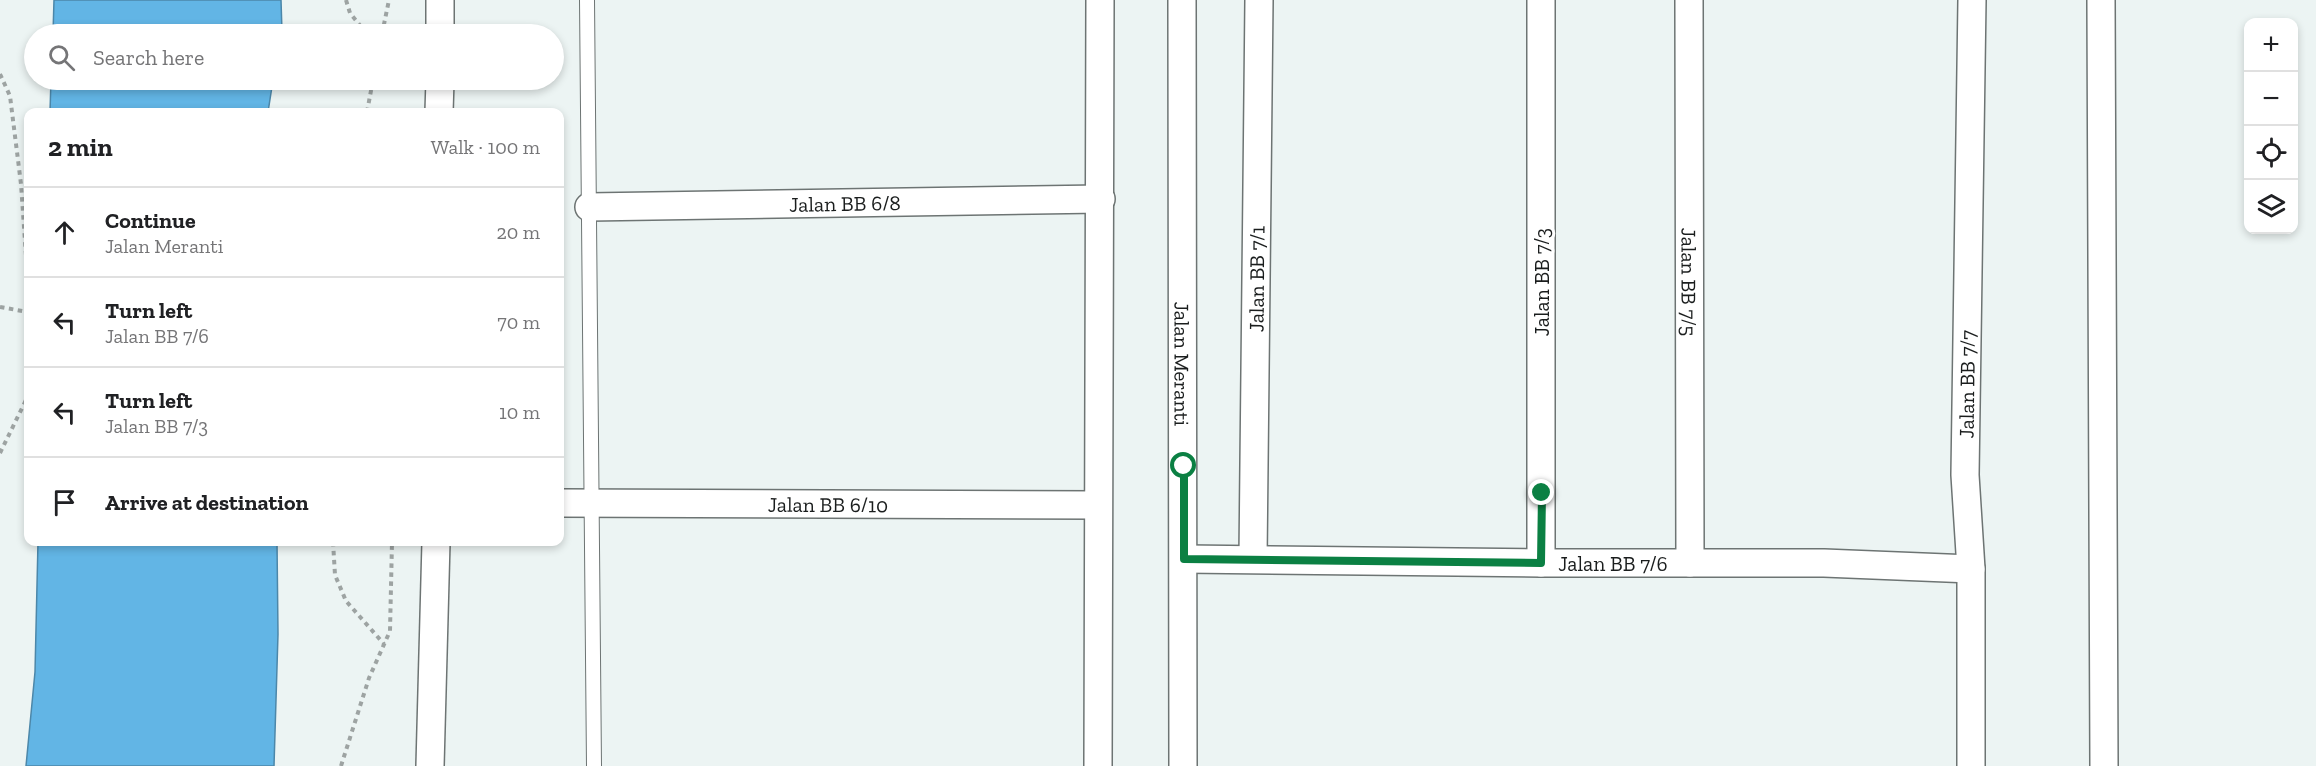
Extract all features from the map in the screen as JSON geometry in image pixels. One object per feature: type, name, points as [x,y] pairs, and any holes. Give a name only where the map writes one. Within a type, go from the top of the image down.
[{"type":"street","points":[[440,0],[440,24]]},
{"type":"street","points":[[1098,766],[1100,0]]},
{"type":"street","name":"Jalan Meranti","points":[[1182,0],[1183,766]]},
{"type":"street","name":"Jalan BB 7/1","points":[[1253,558],[1259,0]]},
{"type":"street","name":"Jalan BB 7/3","points":[[1541,0],[1541,563]]},
{"type":"street","name":"Jalan BB 7/5","points":[[1689,0],[1690,563]]},
{"type":"street","name":"Jalan BB 7/7","points":[[1971,766],[1971,569],[1965,475],[1972,0]]},
{"type":"street","points":[[2101,0],[2104,766]]},
{"type":"street","points":[[439,108],[440,90]]},
{"type":"street","name":"Jalan BB 6/8","points":[[589,207],[1101,199]]},
{"type":"street","name":"Jalan BB 6/10","points":[[564,503],[1098,504]]},
{"type":"street","points":[[430,766],[436,546]]},
{"type":"street","name":"Jalan BB 7/6","points":[[1184,559],[1824,563],[1971,569]]},
{"type":"lane","points":[[587,0],[594,766]]},
{"type":"path","points":[[346,0],[350,13],[359,24]]},
{"type":"path","points":[[384,24],[389,0]]},
{"type":"path","points":[[0,74],[10,96],[24,227]]},
{"type":"path","points":[[368,108],[371,90]]},
{"type":"path","points":[[0,308],[24,311]]},
{"type":"path","points":[[0,453],[24,404]]},
{"type":"path","points":[[333,546],[335,575],[346,601],[384,644]]},
{"type":"path","points":[[341,766],[369,678],[390,631],[392,546]]},
{"type":"water","points":[[54,0],[281,0],[282,24],[53,24]]},
{"type":"water","points":[[51,90],[271,90],[269,108],[50,108]]},
{"type":"water","points":[[38,546],[277,546],[278,634],[274,766],[26,766],[35,672]]},
{"type":"route","points":[[1184,466],[1184,559],[1541,563],[1542,493]]}]
